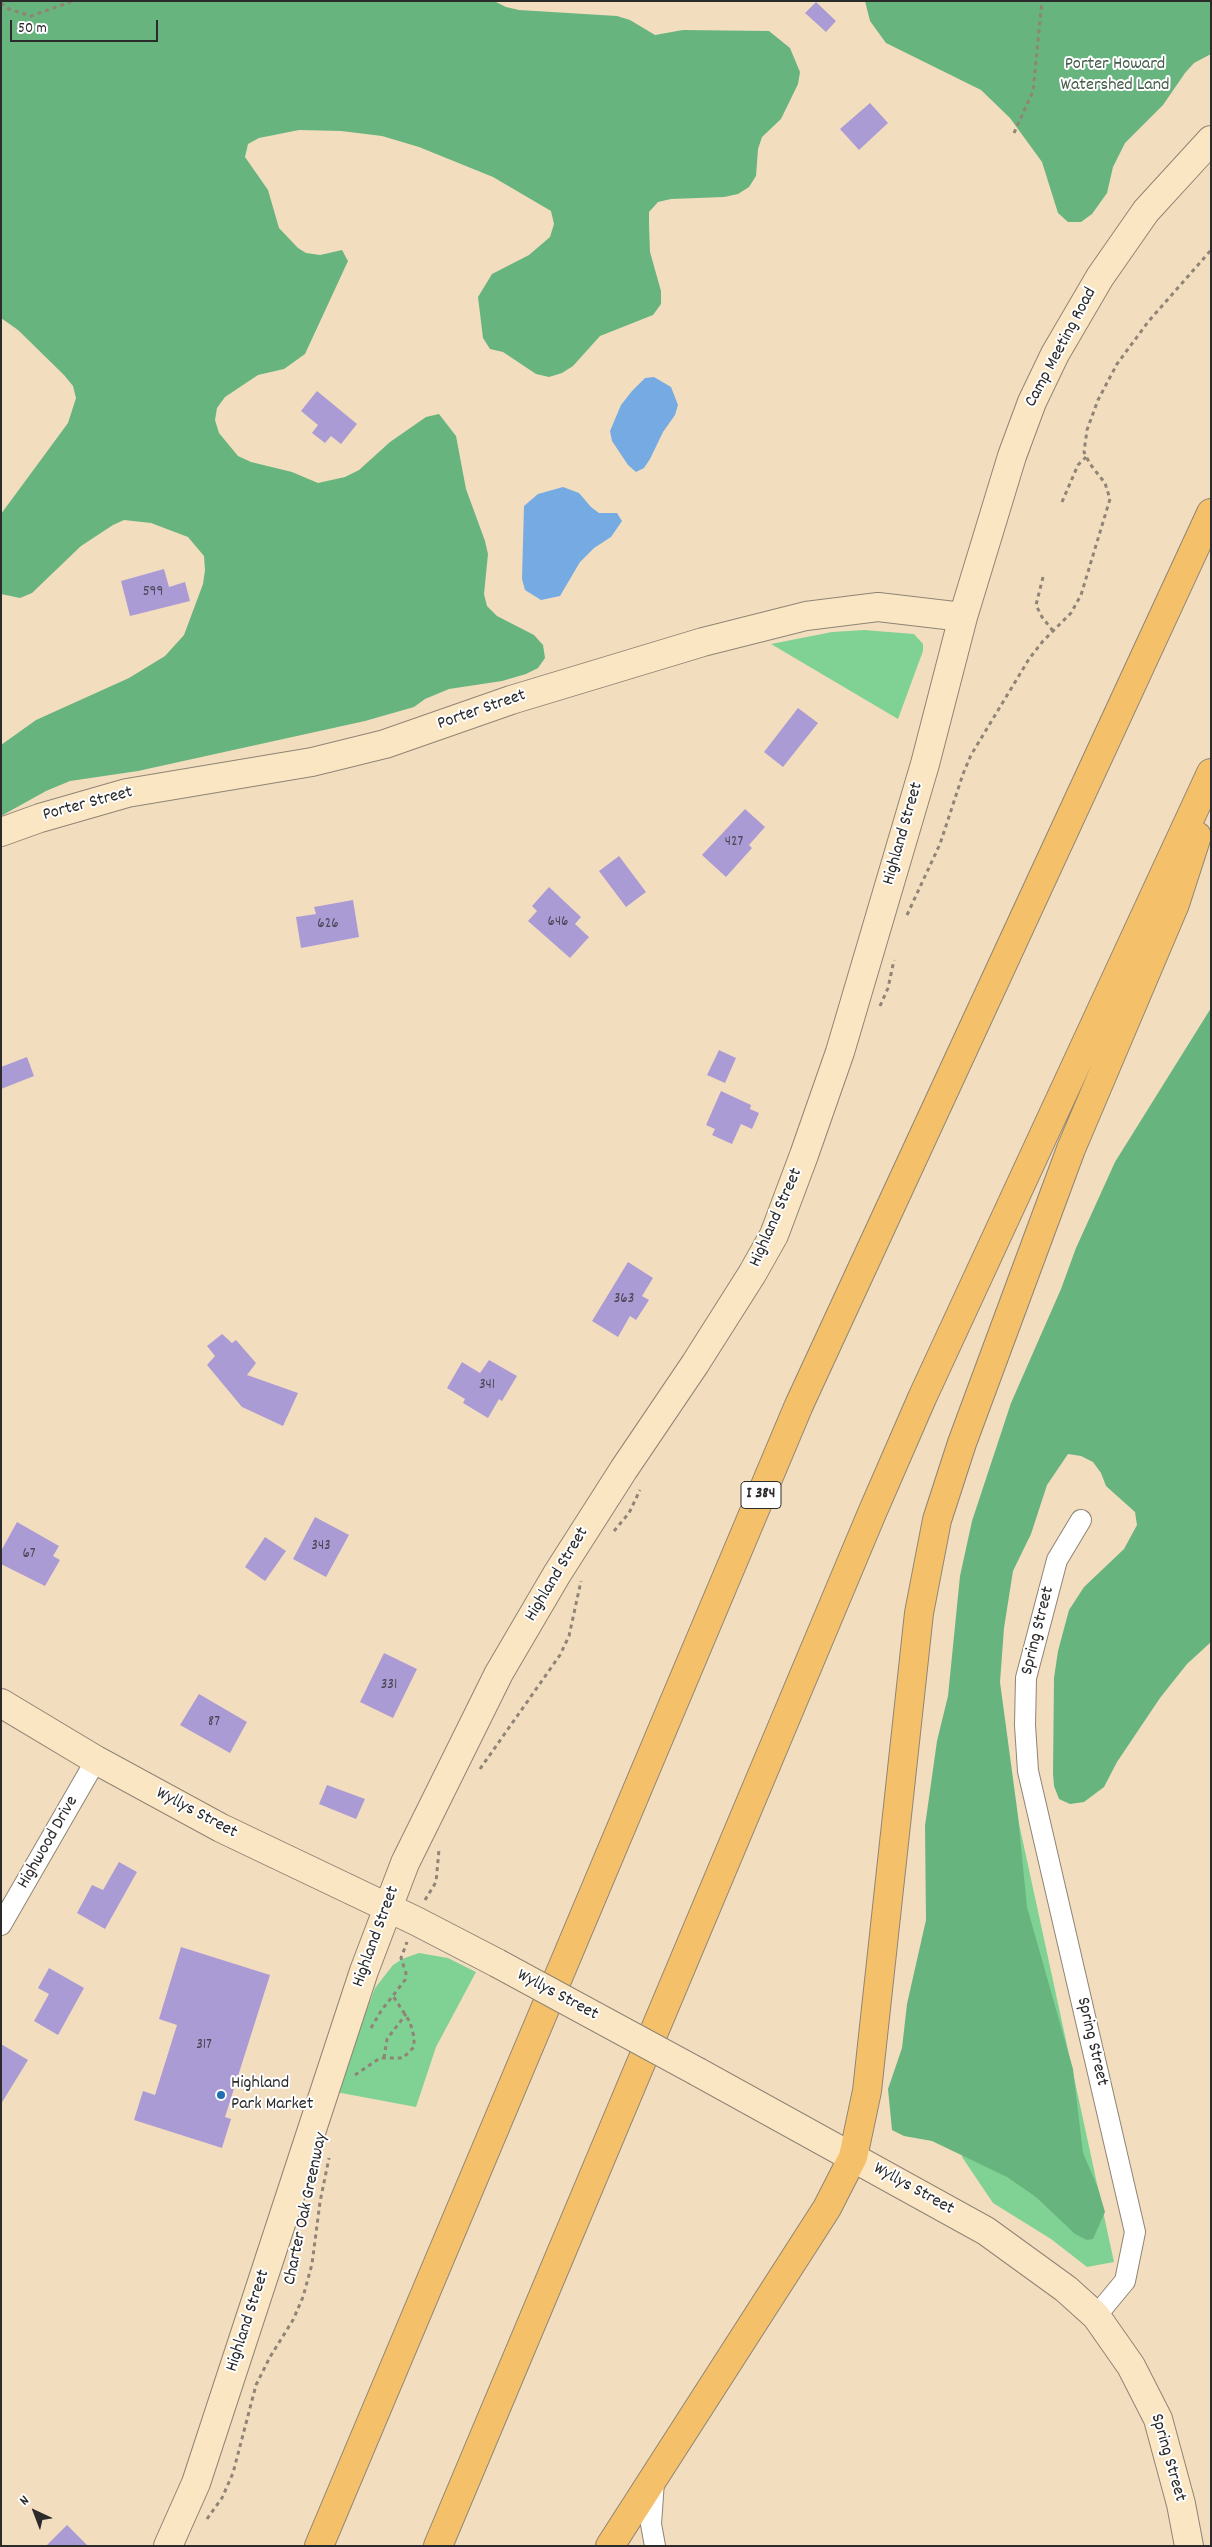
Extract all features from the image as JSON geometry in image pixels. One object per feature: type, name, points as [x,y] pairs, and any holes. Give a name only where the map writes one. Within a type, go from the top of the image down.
[{"type":"highway","name":"I 384","points":[[320,2546],[788,1431],[1211,513]]},
{"type":"highway","points":[[610,2546],[827,2208],[853,2157],[867,2091],[919,1613],[937,1520],[962,1442],[1074,1141],[1182,888],[1210,775]]},
{"type":"highway","points":[[438,2546],[922,1398],[1210,775]]},
{"type":"main road","name":"Camp Meeting Road","points":[[963,617],[1012,456],[1032,402],[1055,354],[1100,277],[1146,211],[1211,140]]},
{"type":"main road","name":"Porter Street","points":[[1,832],[40,818],[127,793],[312,762],[385,744],[511,700],[703,642],[806,616],[878,607],[963,617]]},
{"type":"main road","name":"Highland Street","points":[[168,2546],[196,2483],[387,1907],[405,1863],[499,1673],[562,1566],[624,1469],[701,1356],[774,1235],[840,1052],[925,764],[963,617]]},
{"type":"main road","name":"Wyllys Street","points":[[1,1703],[96,1760],[226,1830],[387,1907],[497,1963],[986,2231],[1066,2289],[1096,2316]]},
{"type":"main road","name":"Spring Street","points":[[1096,2316],[1131,2366],[1158,2419],[1181,2504],[1189,2546]]},
{"type":"street","name":"Spring Street","points":[[1081,1520],[1057,1560],[1026,1678],[1025,1725],[1028,1771],[1135,2232],[1125,2281],[1096,2316]]},
{"type":"street","name":"Highwood Drive","points":[[1,1925],[96,1760]]},
{"type":"street","points":[[655,2474],[651,2508],[655,2546]]},
{"type":"path","points":[[1,3],[9,9],[30,16],[73,1]]},
{"type":"path","points":[[1014,134],[1033,91],[1042,1]]},
{"type":"path","points":[[1062,502],[1078,465],[1086,457]]},
{"type":"path","points":[[1043,577],[1036,605],[1042,617],[1053,631]]},
{"type":"path","points":[[369,2033],[406,1976],[401,1958]]},
{"type":"path","points":[[355,2075],[384,2058],[403,2058],[414,2047],[413,2031],[406,2014],[393,1996]]},
{"type":"path","points":[[384,2058],[387,2039],[406,2014]]},
{"type":"path","points":[[352,2084],[358,2067]]},
{"type":"path","name":"Charter Oak Greenway","points":[[202,2527],[222,2498],[233,2473],[256,2385],[270,2357],[293,2320],[303,2297],[312,2264],[322,2186],[330,2154]]},
{"type":"green space","points":[[1,1],[494,1],[506,7],[519,10],[617,16],[630,20],[655,35],[683,30],[769,31],[790,48],[800,72],[798,84],[781,119],[762,137],[758,149],[756,176],[749,187],[738,194],[724,197],[671,199],[658,202],[649,212],[649,225],[650,252],[661,291],[661,304],[653,315],[600,336],[573,366],[562,373],[549,377],[536,374],[503,352],[490,349],[483,338],[478,297],[492,274],[529,255],[550,237],[554,224],[551,211],[493,177],[419,147],[382,136],[341,131],[299,130],[259,138],[248,144],[245,157],[268,190],[279,228],[298,248],[306,253],[320,255],[342,250],[348,261],[305,354],[284,369],[258,375],[225,397],[217,408],[215,420],[219,433],[238,456],[251,462],[292,472],[318,483],[345,477],[359,470],[390,442],[426,417],[439,414],[456,436],[466,489],[485,541],[488,554],[484,594],[487,606],[497,616],[534,635],[543,645],[545,658],[538,668],[526,674],[502,681],[449,689],[425,699],[414,707],[365,721],[138,771],[70,781],[46,791],[1,816],[1,745],[36,720],[129,678],[165,656],[184,635],[203,584],[205,570],[204,556],[188,537],[151,523],[124,520],[81,546],[32,593],[20,598],[1,594],[1,514],[68,423],[76,398],[73,386],[64,375],[18,330],[1,318]]},
{"type":"green space","name":"Porter Howard Watershed Land","points":[[865,1],[1211,1],[1211,54],[1194,63],[1163,105],[1125,143],[1113,167],[1107,193],[1092,214],[1081,222],[1068,222],[1058,213],[1042,162],[1010,118],[981,90],[886,43],[870,21]]},
{"type":"green space","points":[[864,630],[914,634],[923,644],[923,651],[898,719],[771,644],[832,632]]},
{"type":"green space","points":[[1211,1008],[1211,1642],[1187,1664],[1160,1698],[1117,1762],[1104,1787],[1084,1802],[1070,1804],[1059,1799],[1054,1786],[1053,1773],[1054,1678],[1058,1651],[1069,1610],[1084,1587],[1124,1549],[1137,1525],[1135,1512],[1106,1486],[1101,1473],[1093,1462],[1081,1456],[1068,1454],[1047,1485],[1031,1534],[1013,1571],[1004,1628],[1000,1682],[1018,1816],[1027,1907],[1073,2069],[1083,2153],[1098,2188],[1105,2212],[1093,2239],[1087,2240],[1075,2234],[1036,2197],[1007,2177],[932,2141],[904,2136],[892,2130],[888,2089],[902,2048],[907,2004],[926,1920],[925,1826],[937,1741],[948,1696],[960,1576],[972,1521],[1011,1403],[1061,1289],[1076,1248],[1115,1162]]},
{"type":"green space","points":[[1010,1782],[1114,2262],[1087,2267],[1051,2239],[993,2203],[962,2157],[994,1856]]},
{"type":"green space","points":[[419,1953],[448,1958],[476,1972],[436,2047],[416,2107],[336,2092],[375,1988],[393,1965],[402,1959]]},
{"type":"water","points":[[654,377],[671,387],[678,405],[675,415],[663,432],[650,459],[644,468],[636,472],[628,465],[612,441],[610,431],[621,405],[632,391],[645,378]]},
{"type":"water","points":[[563,487],[579,493],[599,513],[617,513],[622,521],[611,537],[594,548],[580,562],[560,596],[541,600],[525,590],[522,579],[524,506],[538,494]]},
{"type":"building","points":[[816,2],[836,21],[826,32],[805,13]]},
{"type":"building","points":[[870,103],[888,123],[859,150],[840,129]]},
{"type":"building","points":[[317,391],[357,424],[341,444],[331,436],[325,443],[312,433],[318,425],[301,411]]},
{"type":"building","points":[[164,569],[169,587],[185,582],[190,601],[130,616],[121,581]]},
{"type":"building","points":[[798,708],[818,723],[783,767],[764,752]]},
{"type":"building","points":[[745,809],[765,827],[749,845],[752,848],[726,877],[702,855]]},
{"type":"building","points":[[619,856],[646,892],[626,907],[599,871]]},
{"type":"building","points":[[549,887],[581,917],[575,924],[589,937],[570,958],[528,921],[537,911],[532,906]]},
{"type":"building","points":[[353,900],[359,937],[301,948],[296,917],[316,914],[314,907]]},
{"type":"building","points":[[719,1050],[736,1058],[725,1083],[707,1075]]},
{"type":"building","points":[[27,1057],[34,1076],[1,1089],[1,1067]]},
{"type":"building","points":[[721,1091],[751,1105],[750,1109],[759,1113],[752,1129],[741,1124],[732,1144],[712,1135],[715,1129],[706,1125]]},
{"type":"building","points":[[628,1262],[653,1278],[642,1296],[649,1300],[636,1320],[630,1316],[618,1337],[592,1321]]},
{"type":"building","points":[[222,1334],[232,1343],[236,1340],[256,1363],[247,1375],[298,1393],[283,1426],[242,1407],[207,1365],[215,1356],[207,1346]]},
{"type":"building","points":[[489,1360],[517,1376],[502,1401],[499,1399],[488,1418],[463,1403],[465,1399],[447,1388],[462,1362],[480,1373]]},
{"type":"building","points":[[315,1517],[349,1535],[326,1577],[293,1559]]},
{"type":"building","points":[[17,1522],[59,1546],[53,1556],[60,1560],[45,1586],[1,1564],[1,1551]]},
{"type":"building","points":[[265,1537],[286,1551],[265,1581],[245,1567]]},
{"type":"building","points":[[384,1653],[417,1669],[393,1718],[360,1702]]},
{"type":"building","points":[[199,1694],[247,1722],[230,1753],[180,1725]]},
{"type":"building","points":[[327,1785],[365,1799],[356,1819],[319,1804]]},
{"type":"building","points":[[119,1862],[137,1872],[105,1929],[77,1913],[92,1885],[103,1890]]},
{"type":"building","points":[[181,1947],[270,1975],[225,2117],[231,2119],[222,2148],[134,2120],[143,2091],[155,2095],[177,2025],[159,2019]]},
{"type":"building","points":[[49,1968],[84,1988],[58,2035],[34,2021],[49,1994],[38,1988]]},
{"type":"building","points":[[1,2044],[28,2060],[1,2104]]},
{"type":"building","points":[[67,2525],[88,2546],[46,2546]]},
{"type":"place","name":"Highland Park Market","points":[[221,2095]]}]
